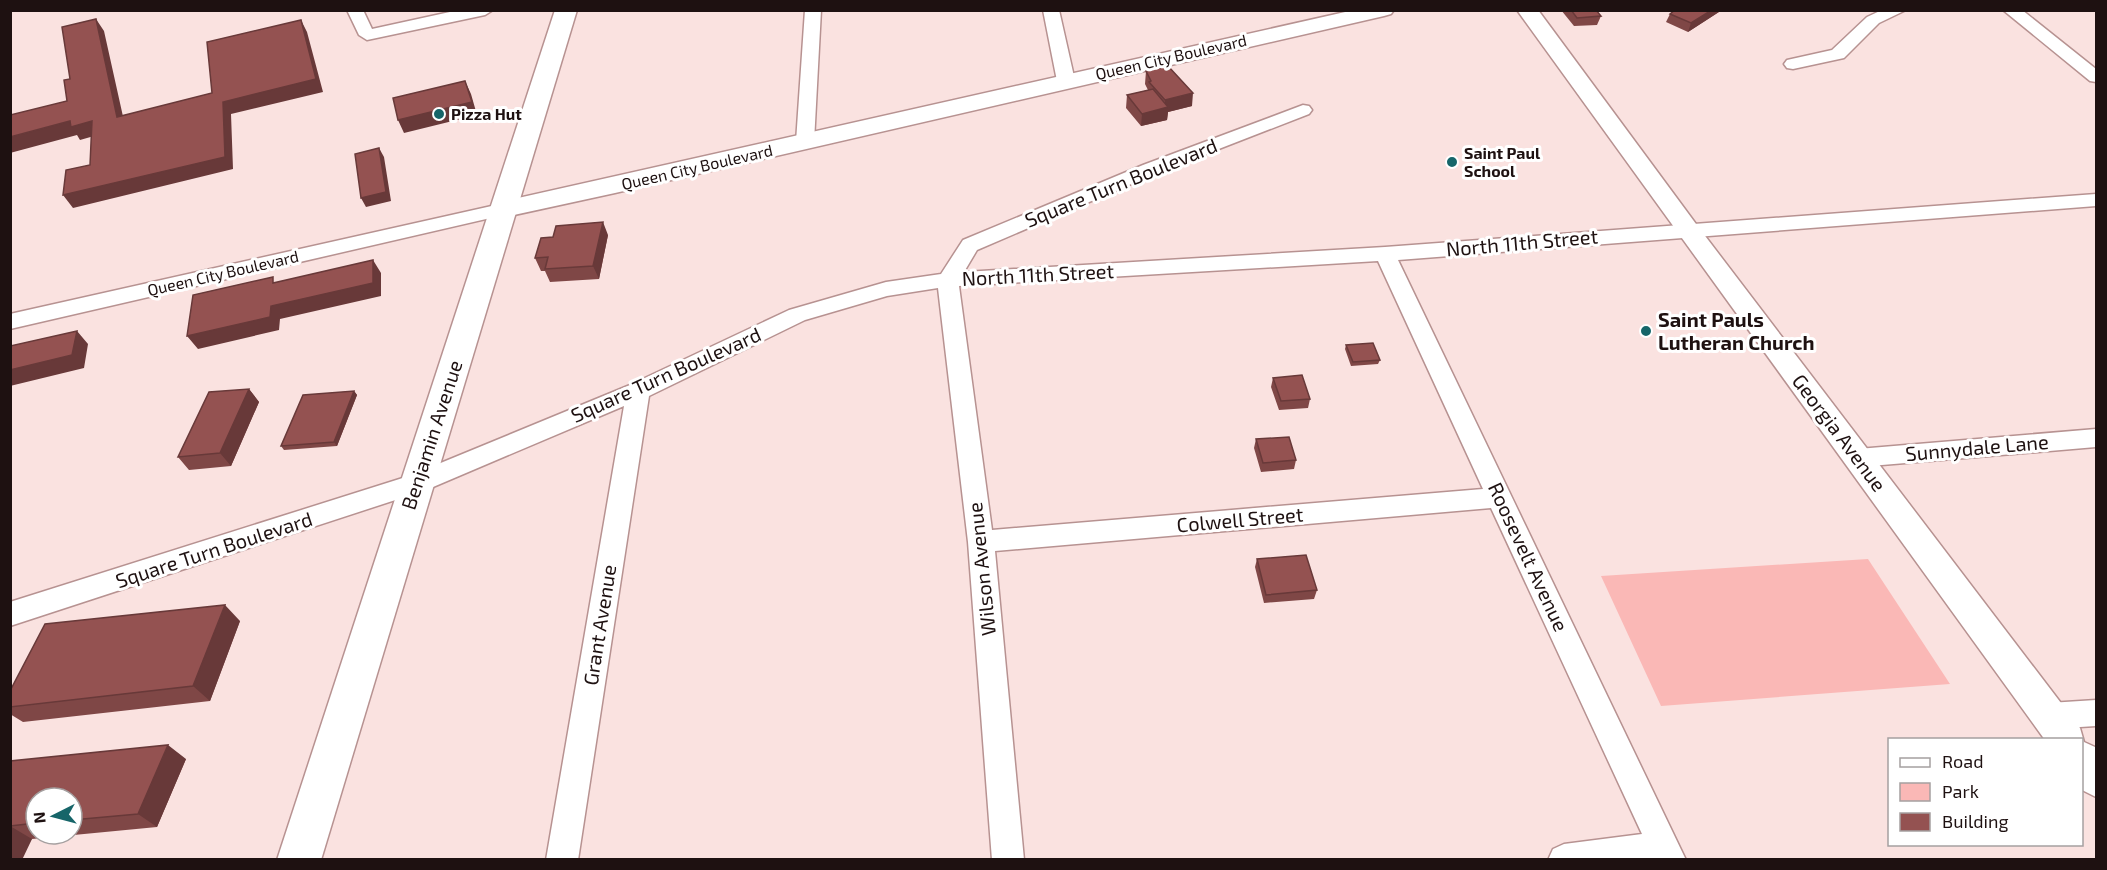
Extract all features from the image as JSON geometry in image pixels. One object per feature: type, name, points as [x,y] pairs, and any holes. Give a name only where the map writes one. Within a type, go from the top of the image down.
[{"type":"main road","name":"Benjamin Avenue","points":[[299,860],[566,10]]},
{"type":"street","points":[[355,10],[367,35],[485,10]]},
{"type":"street","points":[[805,142],[813,10]]},
{"type":"street","points":[[1051,10],[1066,81]]},
{"type":"street","name":"Queen City Boulevard","points":[[10,322],[1384,10]]},
{"type":"street","name":"Georgia Avenue","points":[[1527,10],[1687,230],[2066,738]]},
{"type":"street","points":[[1793,64],[1838,54],[1873,20],[1898,10]]},
{"type":"street","points":[[2011,10],[2097,76]]},
{"type":"street","name":"Square Turn Boulevard","points":[[10,614],[417,483],[638,391],[797,315],[886,289],[948,280],[970,245],[1150,169],[1303,110]]},
{"type":"street","name":"North 11th Street","points":[[948,280],[1384,254],[2097,200]]},
{"type":"street","name":"Roosevelt Avenue","points":[[1384,254],[1667,853]]},
{"type":"street","name":"Wilson Avenue","points":[[948,280],[981,542],[1008,860]]},
{"type":"street","name":"Grant Avenue","points":[[562,860],[638,391]]},
{"type":"street","name":"Sunnydale Lane","points":[[1858,459],[2097,438]]},
{"type":"street","name":"Colwell Street","points":[[981,542],[1500,497]]},
{"type":"street","points":[[2049,716],[2097,713]]},
{"type":"street","points":[[2083,760],[2097,780]]},
{"type":"street","points":[[1564,860],[1667,853]]},
{"type":"green space","points":[[1868,559],[1950,684],[1661,706],[1601,576]]},
{"type":"building","points":[[1571,10],[1596,10],[1601,16],[1577,18]]},
{"type":"building","points":[[1675,10],[1712,10],[1691,23],[1670,14]]},
{"type":"building","points":[[96,19],[117,117],[212,93],[207,42],[301,20],[316,79],[223,102],[225,157],[63,195],[66,170],[90,165],[92,121],[71,127],[70,121],[10,137],[10,115],[67,101],[64,80],[70,79],[62,27]]},
{"type":"building","points":[[1168,66],[1193,93],[1165,100],[1149,82],[1151,81],[1146,71]]},
{"type":"building","points":[[465,81],[472,102],[398,120],[393,98]]},
{"type":"building","points":[[1153,89],[1168,107],[1142,114],[1127,95]]},
{"type":"building","points":[[379,148],[386,192],[361,198],[355,154]]},
{"type":"building","points":[[603,222],[593,266],[545,269],[548,257],[535,258],[541,238],[553,237],[556,226]]},
{"type":"building","points":[[373,260],[373,283],[271,306],[270,317],[187,336],[193,295],[273,277],[273,283]]},
{"type":"building","points":[[77,331],[72,355],[10,370],[10,346]]},
{"type":"building","points":[[1373,343],[1380,360],[1353,362],[1346,345]]},
{"type":"building","points":[[1302,375],[1310,399],[1281,401],[1273,378]]},
{"type":"building","points":[[249,389],[220,453],[178,457],[209,392]]},
{"type":"building","points":[[354,391],[334,442],[281,446],[303,395]]},
{"type":"building","points":[[1289,437],[1296,460],[1263,463],[1256,439]]},
{"type":"building","points":[[1306,555],[1317,590],[1266,595],[1257,559]]},
{"type":"building","points":[[225,605],[193,686],[10,707],[10,691],[45,624]]},
{"type":"building","points":[[168,745],[138,814],[84,819],[84,786],[24,786],[24,824],[10,826],[10,761]]},
{"type":"place","name":"Pizza Hut","points":[[439,114]]},
{"type":"place","name":"Saint Paul School","points":[[1452,162]]},
{"type":"place","name":"Saint Pauls Lutheran Church","points":[[1646,331]]}]
